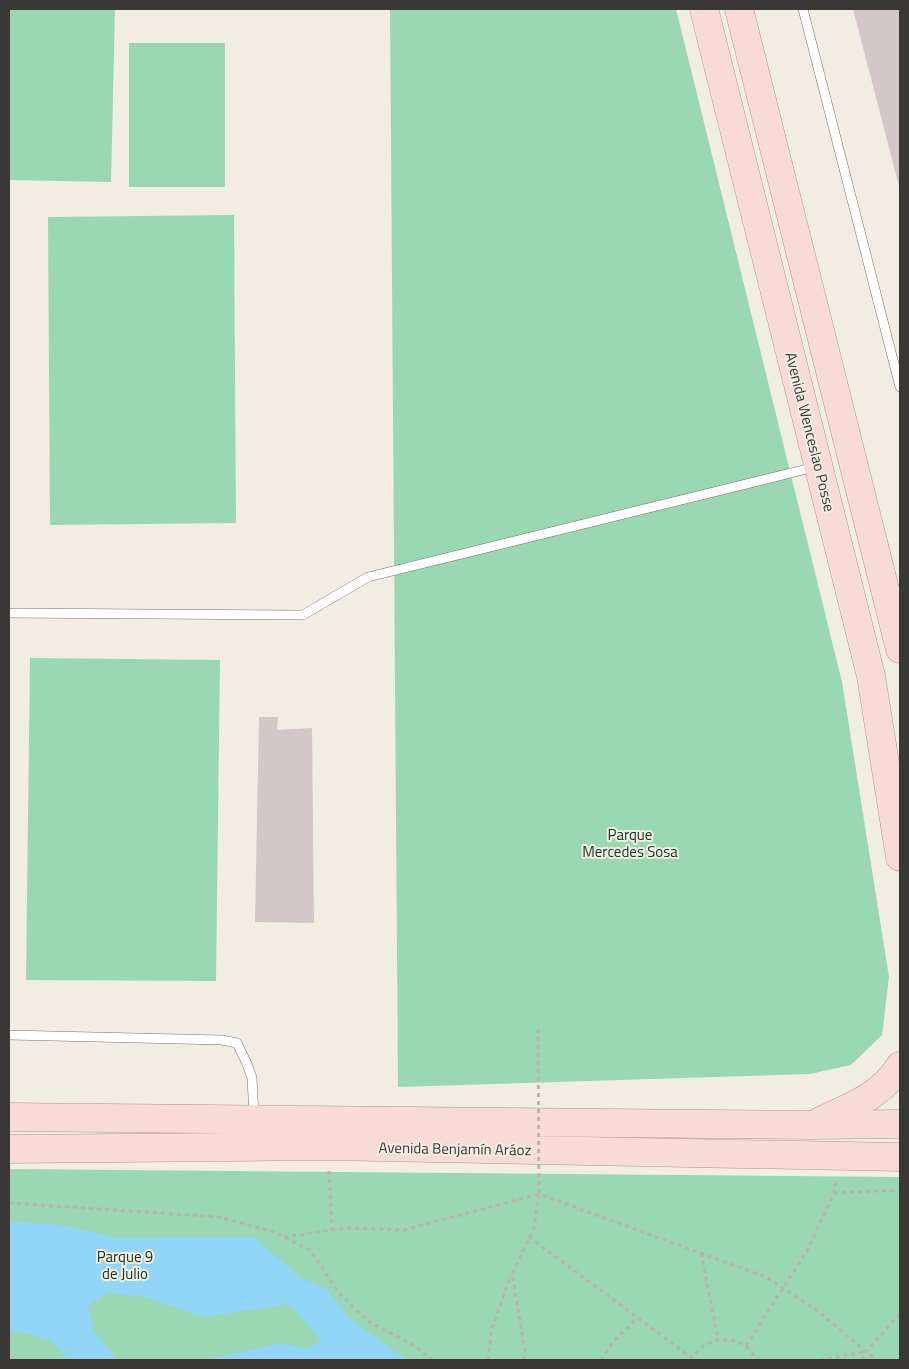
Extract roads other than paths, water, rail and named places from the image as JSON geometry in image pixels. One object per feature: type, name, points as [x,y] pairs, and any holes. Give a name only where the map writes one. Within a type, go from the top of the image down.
[{"type":"main road","name":"Avenida Wenceslao Posse","points":[[704,9],[872,676],[900,857]]},
{"type":"main road","points":[[739,9],[900,649]]},
{"type":"main road","points":[[810,1125],[859,1103],[883,1088],[900,1066]]},
{"type":"main road","name":"Avenida Benjamín Aráoz","points":[[9,1117],[810,1125],[900,1124]]},
{"type":"main road","name":"Avenida Benjamín Aráoz","points":[[9,1149],[328,1146],[900,1157]]},
{"type":"lane","points":[[803,9],[900,387]]},
{"type":"lane","points":[[9,613],[303,615],[368,577],[818,466]]},
{"type":"lane","points":[[9,1035],[222,1040],[237,1043],[248,1064],[252,1078],[254,1119]]},
{"type":"water","points":[[9,1221],[61,1225],[116,1238],[253,1237],[300,1277],[328,1290],[351,1320],[408,1360],[204,1360],[282,1343],[309,1349],[321,1341],[290,1304],[203,1317],[145,1297],[110,1293],[88,1305],[94,1331],[117,1360],[68,1360],[53,1342],[20,1331],[9,1333]]},
{"type":"park label","name":"Parque Mercedes Sosa","points":[[630,844]]},
{"type":"park label","name":"Parque 9 de Julio","points":[[125,1266]]}]
